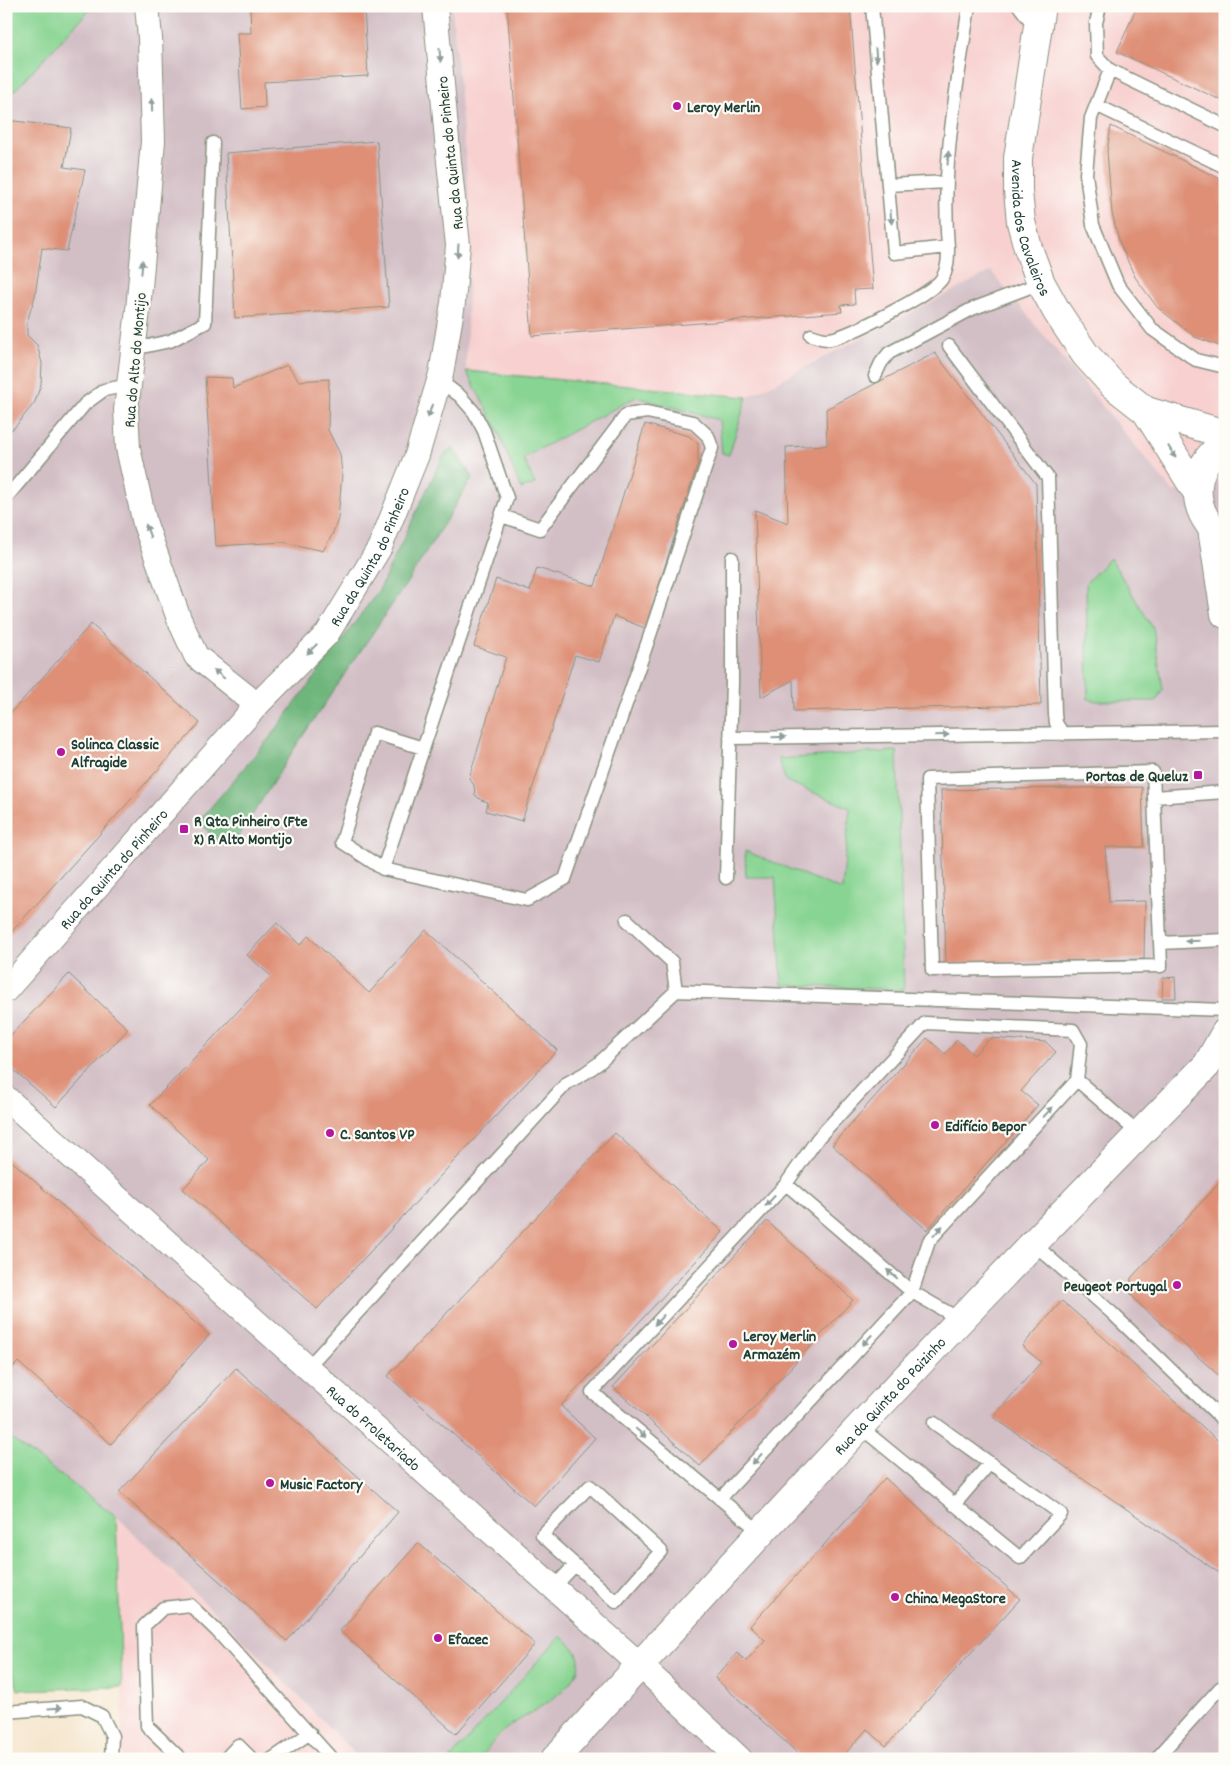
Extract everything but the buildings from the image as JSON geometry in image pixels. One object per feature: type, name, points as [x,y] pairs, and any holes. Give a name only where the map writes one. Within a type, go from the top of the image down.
[{"type":"street","name":"Rua do Alto do Montijo","points":[[147,6],[150,38],[153,141],[126,410],[128,448],[145,524],[179,619],[196,656],[256,705]]},
{"type":"street","name":"Rua da Quinta do Pinheiro","points":[[6,990],[256,705],[327,634],[380,547],[417,455],[439,380],[453,303],[458,245],[436,6]]},
{"type":"street","name":"Avenida dos Cavaleiros","points":[[1039,18],[1018,158],[1018,191],[1023,230],[1028,248],[1041,283],[1057,312],[1085,354],[1113,385],[1146,411],[1197,492]]},
{"type":"street","name":"Avenida dos Cavaleiros","points":[[1146,411],[1225,434]]},
{"type":"street","points":[[1225,444],[1215,450],[1201,469],[1197,492],[1201,512],[1218,534],[1225,614]]},
{"type":"street","name":"Rua da Quinta do Paizinho","points":[[555,1759],[760,1532],[1033,1243],[1207,1065],[1225,1033]]},
{"type":"street","name":"Rua do Proletariado","points":[[6,1098],[639,1664],[740,1759]]},
{"type":"lane","points":[[872,6],[894,253],[948,247]]},
{"type":"lane","points":[[812,335],[828,340],[845,336],[925,294],[940,280],[947,268],[948,247],[945,215],[951,124],[969,6]]},
{"type":"lane","points":[[1020,6],[1039,18]]},
{"type":"lane","points":[[1100,6],[1096,22],[1097,56],[1110,70],[1225,126]]},
{"type":"lane","points":[[1110,70],[1091,118],[1086,174],[1093,225],[1118,285],[1152,329],[1196,360],[1225,366]]},
{"type":"lane","points":[[1096,105],[1225,167]]},
{"type":"lane","points":[[133,349],[170,341],[205,323],[213,143]]},
{"type":"lane","points":[[888,185],[947,182]]},
{"type":"lane","points":[[875,376],[881,363],[889,353],[972,309],[1041,283]]},
{"type":"lane","points":[[950,346],[1048,478],[1055,714],[1056,723],[1063,734]]},
{"type":"lane","points":[[383,869],[507,498],[484,431],[474,412],[460,396],[439,380]]},
{"type":"lane","points":[[6,498],[86,404],[104,390],[129,385]]},
{"type":"lane","points":[[422,748],[374,733],[342,842],[383,869],[527,900],[565,879],[648,641],[712,448],[708,436],[693,422],[647,412],[626,415],[540,529],[502,516]]},
{"type":"lane","points":[[726,878],[732,558]]},
{"type":"lane","points":[[730,738],[1225,731]]},
{"type":"lane","points":[[1153,772],[1160,943],[1161,966],[932,970],[927,779],[1153,772]]},
{"type":"lane","points":[[1154,797],[1225,792]]},
{"type":"lane","points":[[627,920],[672,962],[676,991]]},
{"type":"lane","points":[[1160,943],[1225,940]]},
{"type":"lane","points":[[307,1368],[566,1083],[599,1063],[676,991],[1225,1010]]},
{"type":"lane","points":[[720,1499],[912,1292],[929,1241],[1077,1080],[1081,1044],[1073,1030],[925,1023],[818,1138],[786,1184],[592,1392],[720,1499],[760,1532]]},
{"type":"lane","points":[[1077,1080],[1139,1134]]},
{"type":"lane","points":[[786,1184],[912,1292],[962,1320]]},
{"type":"lane","points":[[1033,1243],[1112,1313],[1225,1422]]},
{"type":"lane","points":[[860,1426],[1020,1558],[1061,1514],[934,1423]]},
{"type":"lane","points":[[954,1505],[990,1463]]},
{"type":"lane","points":[[590,1486],[661,1551],[616,1602],[575,1565],[542,1535],[590,1486]]},
{"type":"lane","points":[[553,1588],[575,1565]]},
{"type":"lane","points":[[180,1759],[147,1726],[144,1626],[163,1608],[190,1605],[217,1631],[332,1759]]},
{"type":"lane","points":[[1156,1759],[1220,1688],[1225,1692]]},
{"type":"lane","points":[[6,1712],[82,1706],[102,1716],[112,1736],[112,1759]]},
{"type":"lane","points":[[272,1759],[310,1733]]},
{"type":"lane","points":[[225,1759],[238,1746],[252,1759]]},
{"type":"shaded area","points":[[93,6],[452,6],[470,209],[466,370],[747,397],[991,271],[1173,492],[1225,480],[1225,1759],[478,1759],[506,1729],[549,1701],[560,1636],[450,1759],[360,1759],[269,1666],[116,1516],[6,1435],[6,100]]},
{"type":"shaded area","points":[[452,6],[1225,6],[1225,480],[1173,493],[991,271],[747,397],[466,371],[470,209]]},
{"type":"shaded area","points":[[116,1516],[269,1666],[360,1759],[122,1759],[122,1687]]},
{"type":"green space","points":[[6,6],[93,6],[6,100]]},
{"type":"green space","points":[[466,371],[747,397],[729,455],[722,453],[719,420],[636,397],[523,458],[535,484],[521,489],[496,426]]},
{"type":"green space","points":[[452,447],[473,477],[410,578],[296,746],[239,836],[220,845],[199,821],[271,736],[379,590],[443,456]]},
{"type":"green space","points":[[1110,558],[1153,628],[1163,689],[1156,701],[1097,701],[1088,699],[1086,583]]},
{"type":"green space","points":[[897,751],[904,990],[782,985],[775,877],[746,877],[745,851],[842,890],[850,808],[786,781],[778,759]]},
{"type":"green space","points":[[6,1435],[116,1516],[122,1687],[18,1690],[6,1650]]},
{"type":"green space","points":[[560,1636],[569,1643],[578,1655],[578,1670],[572,1680],[552,1699],[507,1728],[478,1759],[450,1759]]},
{"type":"place","name":"Leroy Merlin","points":[[677,106]]},
{"type":"place","name":"Solinca Classic Alfragide","points":[[61,752]]},
{"type":"place","name":"Portas de Queluz","points":[[1198,775]]},
{"type":"place","name":"R Qta Pinheiro (Fte X) R Alto Montijo","points":[[184,829]]},
{"type":"place","name":"Edifício Bepor","points":[[935,1125]]},
{"type":"place","name":"C. Santos VP","points":[[330,1133]]},
{"type":"place","name":"Peugeot Portugal","points":[[1177,1285]]},
{"type":"place","name":"Leroy Merlin Armazém","points":[[733,1344]]},
{"type":"place","name":"Music Factory","points":[[270,1483]]},
{"type":"place","name":"China MegaStore","points":[[895,1597]]},
{"type":"place","name":"Efacec","points":[[438,1638]]}]
